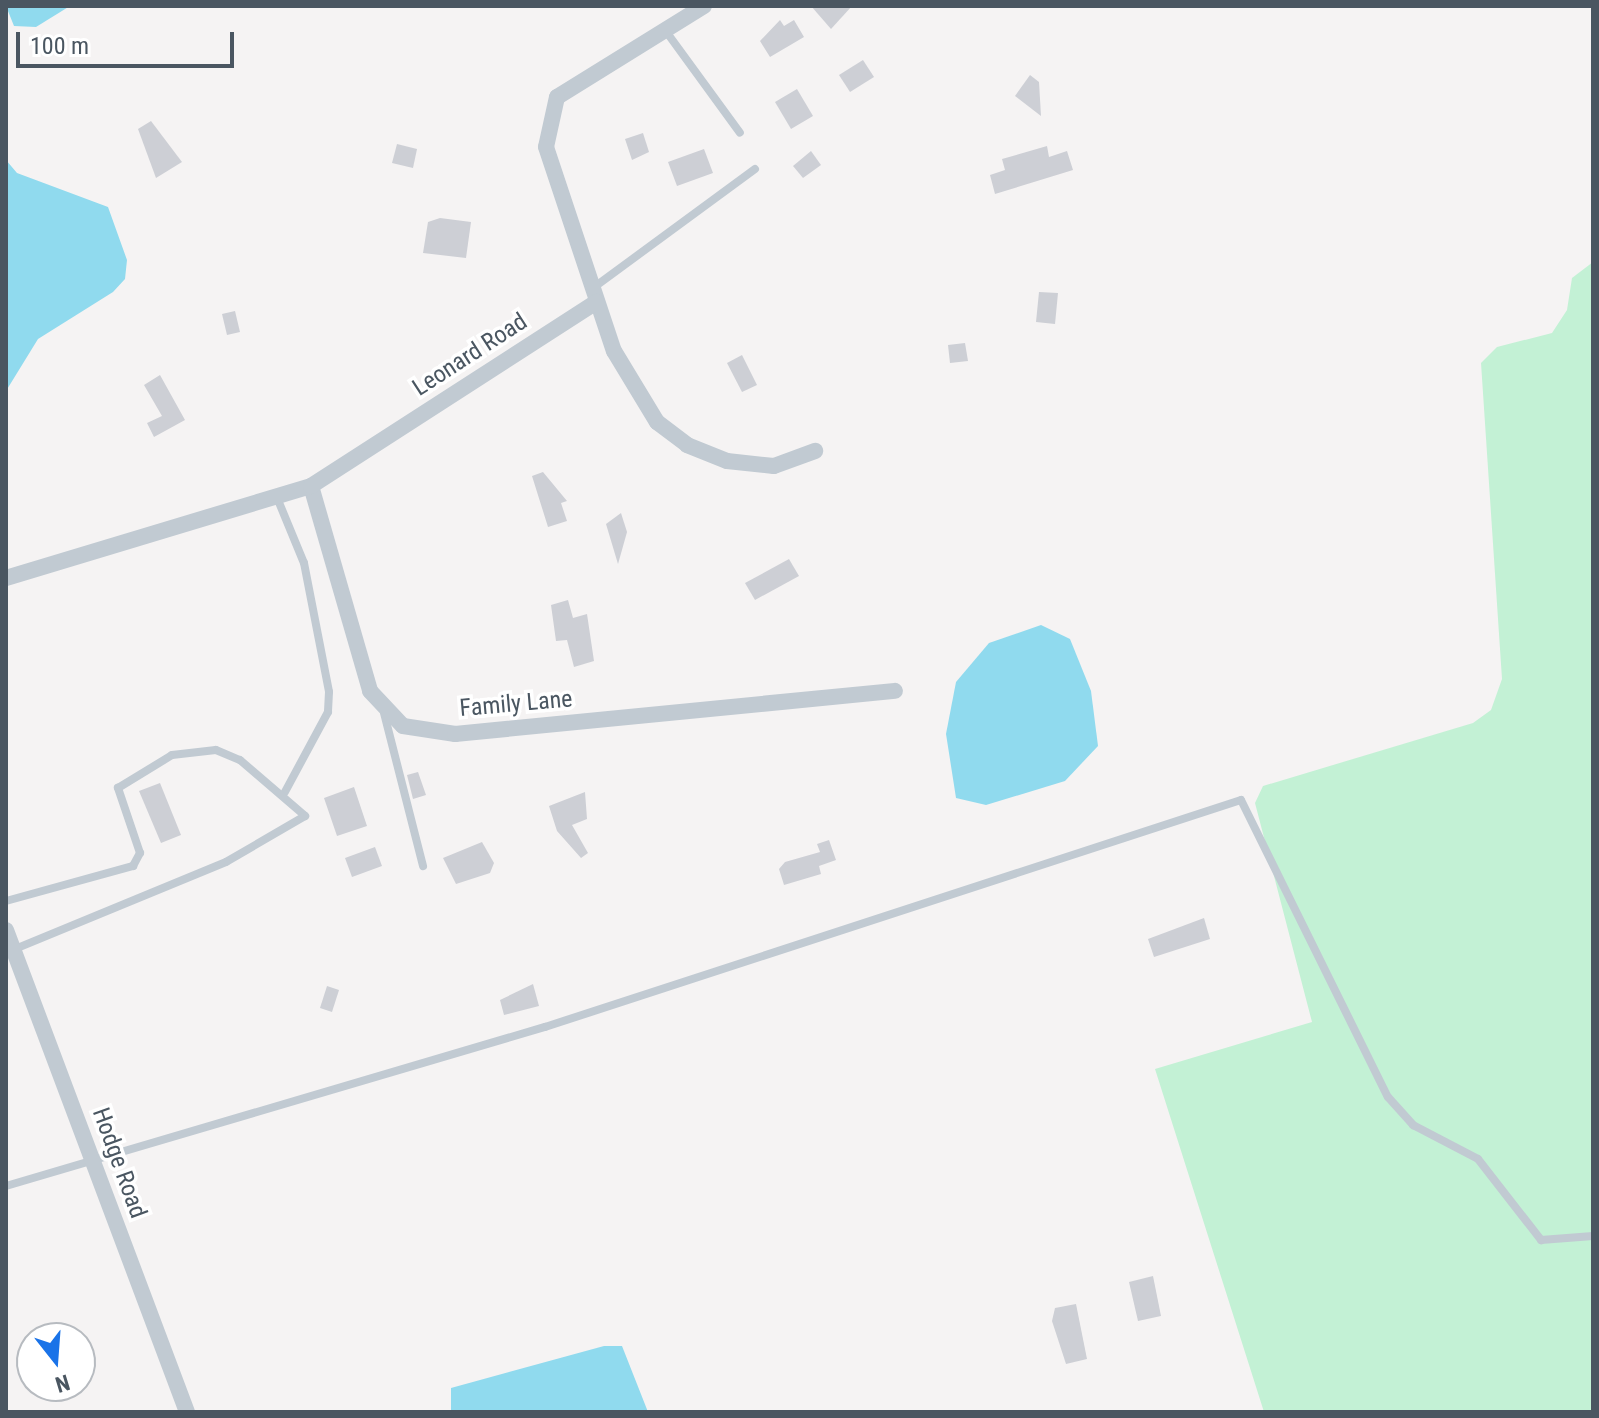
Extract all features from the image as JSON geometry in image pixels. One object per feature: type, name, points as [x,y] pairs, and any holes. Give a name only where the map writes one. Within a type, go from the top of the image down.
[{"type":"street","points":[[704,6],[570,87],[549,110],[546,147],[594,296],[629,383],[687,445],[727,461],[774,466],[815,451]]},
{"type":"street","name":"Leonard Road","points":[[6,578],[278,500],[311,486],[594,296]]},
{"type":"street","points":[[311,486],[370,691],[384,713]]},
{"type":"street","name":"Family Lane","points":[[384,713],[428,734],[455,734],[895,691]]},
{"type":"street","name":"Hodge Road","points":[[6,930],[187,1412]]},
{"type":"lane","points":[[665,29],[740,133]]},
{"type":"lane","points":[[594,296],[755,169]]},
{"type":"lane","points":[[278,500],[304,563],[329,692],[328,712],[285,792]]},
{"type":"lane","points":[[384,713],[423,866]]},
{"type":"lane","points":[[6,901],[133,866],[140,853],[118,788],[172,755],[216,750],[285,792],[305,816],[226,862],[15,949]]},
{"type":"lane","points":[[6,1186],[545,1027],[1241,800],[1388,1097],[1413,1125],[1478,1159],[1541,1240],[1593,1236]]},
{"type":"green space","points":[[1593,262],[1593,1412],[1264,1412],[1155,1069],[1312,1022],[1255,803],[1263,786],[1473,723],[1491,710],[1502,679],[1481,363],[1497,347],[1552,333],[1567,310],[1572,278]]},
{"type":"water","points":[[6,6],[70,6],[36,27],[14,26]]},
{"type":"water","points":[[6,160],[17,173],[108,207],[127,260],[125,279],[113,292],[38,339],[6,391]]},
{"type":"water","points":[[1041,625],[1070,639],[1091,691],[1098,746],[1065,781],[986,805],[956,798],[946,734],[956,682],[989,643]]},
{"type":"water","points":[[604,1346],[622,1346],[648,1412],[451,1412],[451,1388]]},
{"type":"building","points":[[811,6],[852,6],[831,29]]},
{"type":"building","points":[[780,20],[784,26],[794,20],[804,37],[770,57],[760,41]]},
{"type":"building","points":[[863,60],[874,77],[850,92],[839,75]]},
{"type":"building","points":[[1030,75],[1039,82],[1041,116],[1015,96]]},
{"type":"building","points":[[797,89],[813,116],[791,129],[775,102]]},
{"type":"building","points":[[151,121],[182,162],[156,178],[138,129]]},
{"type":"building","points":[[643,133],[649,152],[632,160],[625,139]]},
{"type":"building","points":[[397,144],[417,149],[413,168],[392,163]]},
{"type":"building","points":[[1047,146],[1049,157],[1067,151],[1073,170],[995,194],[990,175],[1005,170],[1002,159]]},
{"type":"building","points":[[704,149],[713,173],[677,186],[668,162]]},
{"type":"building","points":[[811,151],[821,165],[803,178],[793,166]]},
{"type":"building","points":[[440,218],[471,222],[466,258],[423,253],[428,222]]},
{"type":"building","points":[[1039,292],[1058,293],[1055,324],[1036,322]]},
{"type":"building","points":[[235,311],[240,332],[227,335],[222,314]]},
{"type":"building","points":[[965,343],[968,361],[950,363],[948,345]]},
{"type":"building","points":[[742,355],[757,385],[742,392],[727,363]]},
{"type":"building","points":[[160,375],[185,420],[154,437],[147,423],[162,416],[144,385]]},
{"type":"building","points":[[543,472],[567,501],[561,503],[567,521],[548,527],[532,476]]},
{"type":"building","points":[[621,513],[627,532],[618,564],[606,524]]},
{"type":"building","points":[[789,559],[799,576],[755,600],[745,583]]},
{"type":"building","points":[[568,600],[573,618],[587,614],[594,661],[574,667],[567,640],[556,641],[551,605]]},
{"type":"building","points":[[418,772],[426,795],[413,799],[407,775]]},
{"type":"building","points":[[160,783],[181,835],[161,843],[139,791]]},
{"type":"building","points":[[354,787],[367,826],[337,836],[324,798]]},
{"type":"building","points":[[585,792],[587,819],[572,825],[588,853],[581,858],[557,831],[549,806]]},
{"type":"building","points":[[829,840],[836,860],[819,866],[821,874],[784,885],[779,869],[785,862],[820,852],[817,844]]},
{"type":"building","points":[[482,842],[494,863],[490,873],[456,884],[443,858]]},
{"type":"building","points":[[375,847],[382,866],[352,877],[345,858]]},
{"type":"building","points":[[1204,918],[1210,939],[1154,957],[1148,939]]},
{"type":"building","points":[[533,984],[539,1006],[504,1015],[500,1000]]},
{"type":"building","points":[[327,986],[339,990],[332,1012],[320,1008]]},
{"type":"building","points":[[1153,1276],[1161,1316],[1138,1321],[1129,1282]]},
{"type":"building","points":[[1076,1304],[1087,1359],[1066,1364],[1052,1321],[1055,1308]]}]
